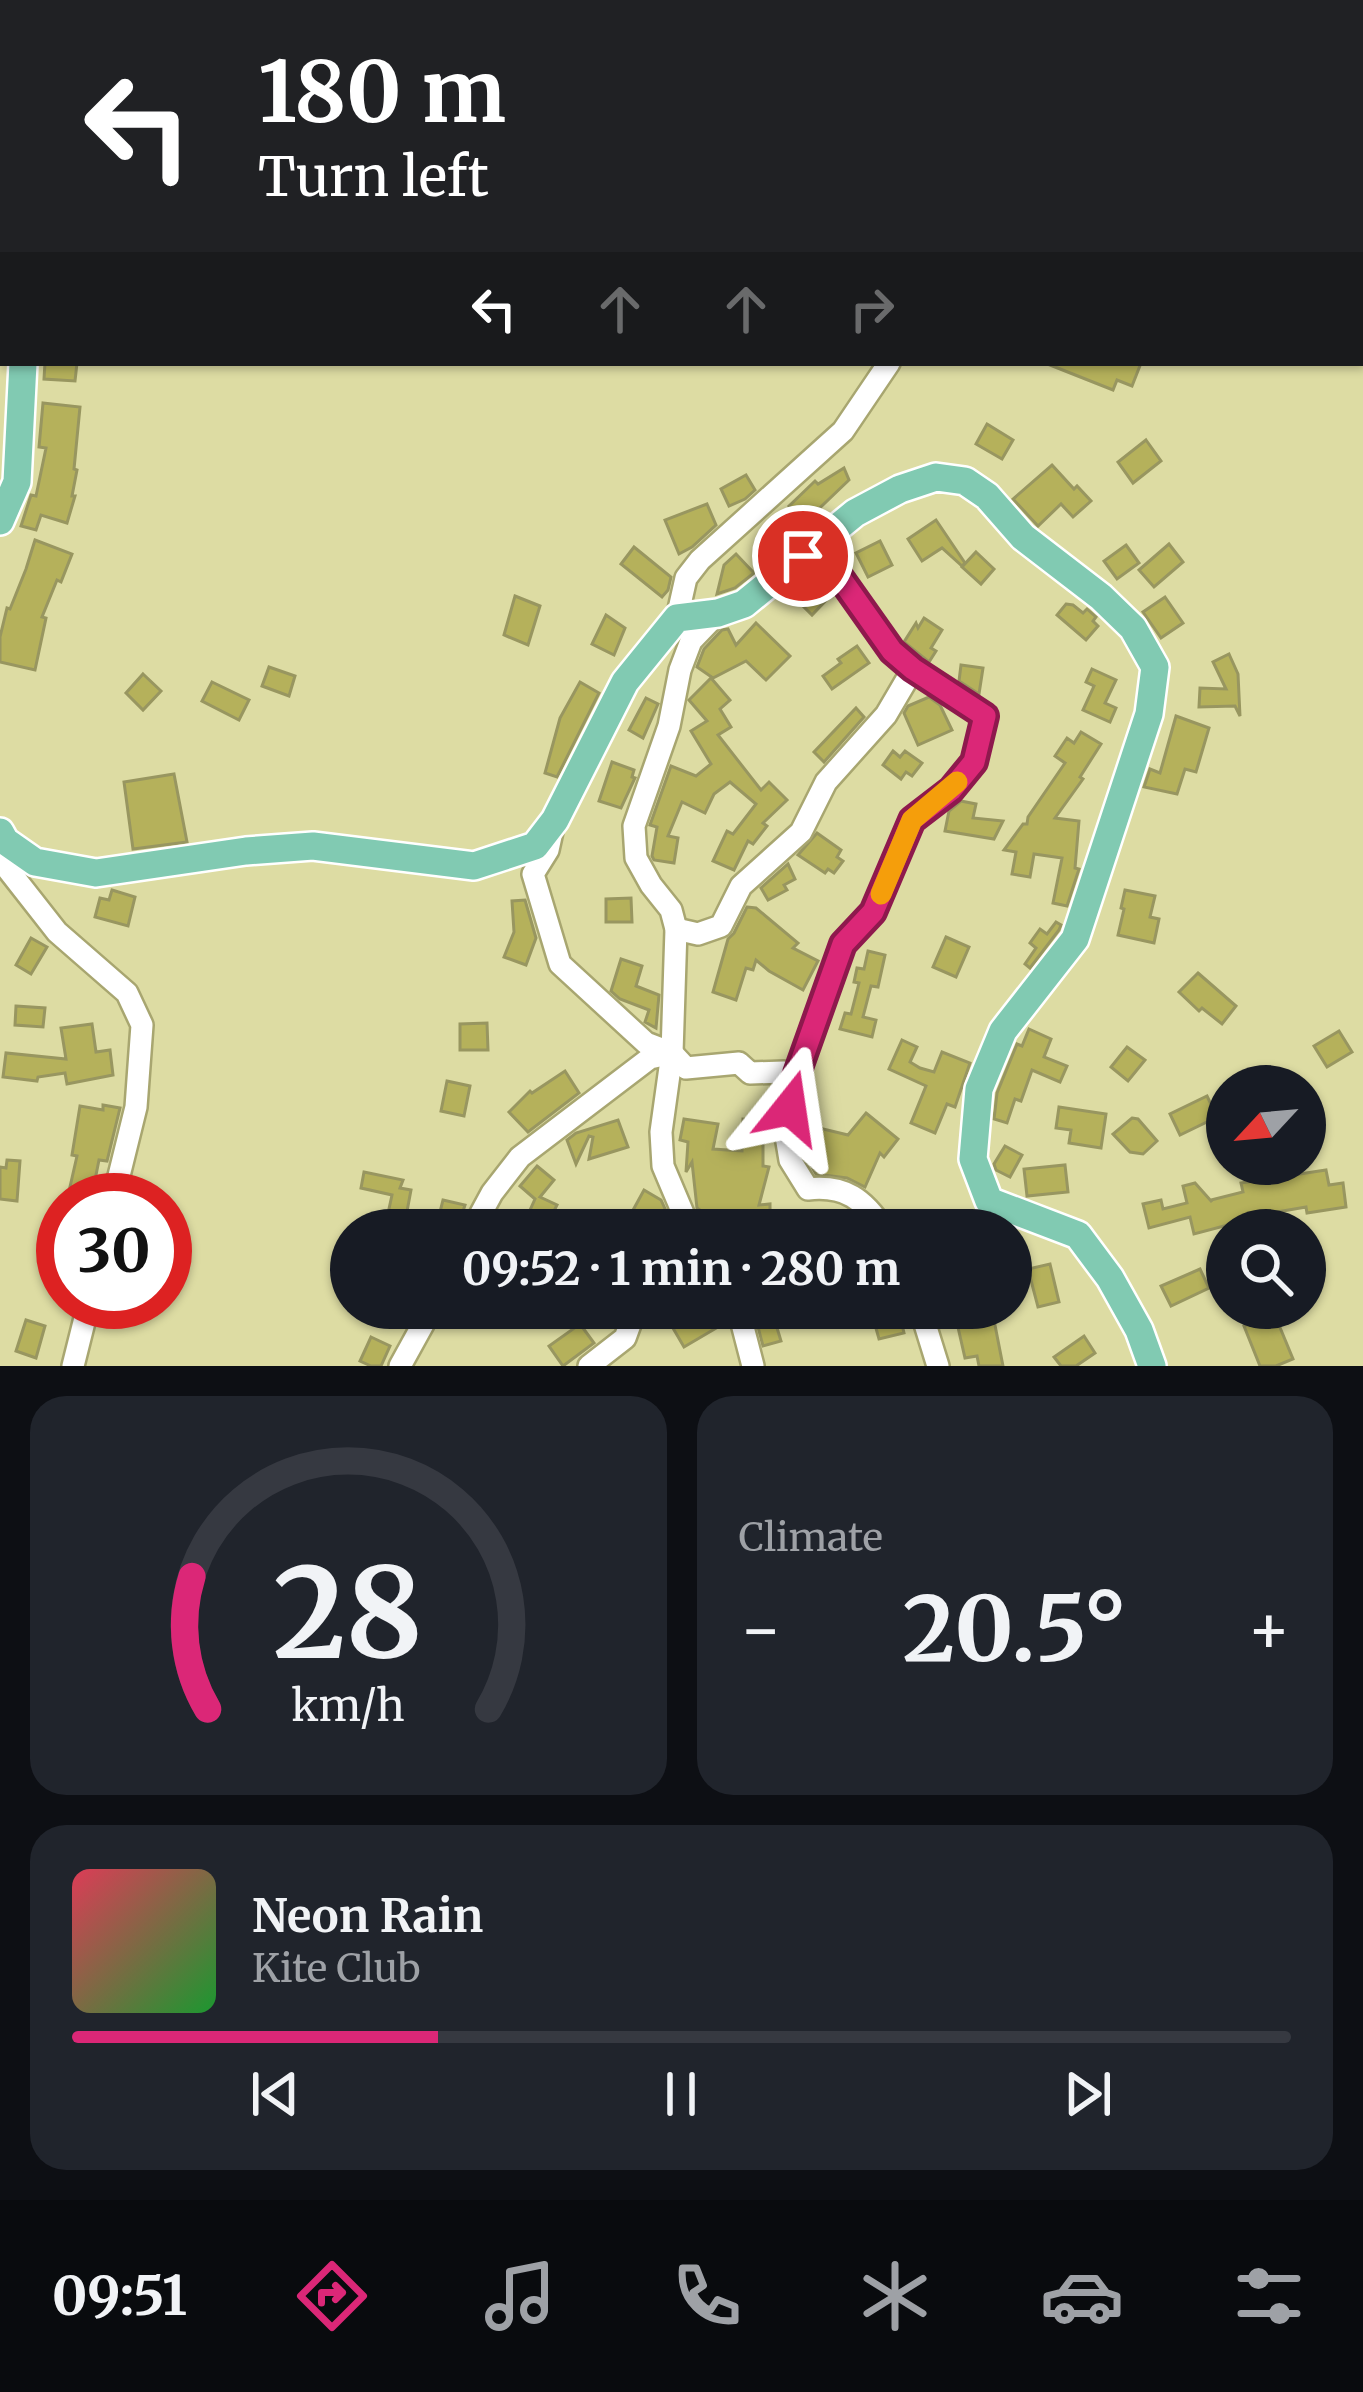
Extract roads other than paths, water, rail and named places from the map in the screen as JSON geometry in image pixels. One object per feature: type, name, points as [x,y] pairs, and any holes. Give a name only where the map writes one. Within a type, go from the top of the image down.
[{"type":"main road","points":[[0,521],[17,482],[22,366]]},
{"type":"main road","points":[[2,840],[35,862],[96,873],[314,846],[474,866],[535,846],[555,820],[625,682],[677,619],[744,604],[855,513],[900,489],[936,477],[965,481],[987,496],[1023,537],[1133,628],[1155,667],[1149,714],[1075,939],[1004,1031],[980,1089],[973,1159],[989,1201],[1078,1234],[1110,1278],[1139,1330],[1152,1366]]},
{"type":"street","points":[[677,619],[686,578],[700,560],[843,430],[887,366]]},
{"type":"street","points":[[803,556],[839,576],[892,651],[985,716],[974,762],[951,790],[912,820],[873,912],[843,944],[795,1079],[786,1136],[790,1160],[808,1189],[834,1186],[870,1209]]},
{"type":"street","points":[[681,1209],[663,1166],[661,1132],[672,1053],[676,929],[671,910],[636,858],[634,826],[669,726],[680,670],[692,640],[718,613]]},
{"type":"street","points":[[676,929],[698,934],[721,926],[741,886],[801,832],[826,782],[886,715],[913,669]]},
{"type":"street","points":[[555,820],[548,850],[532,874],[560,964],[646,1043],[672,1053],[686,1068],[739,1063],[750,1073],[784,1072],[795,1079]]},
{"type":"street","points":[[2,840],[6,867],[57,932],[127,993],[142,1024],[136,1107],[120,1173]]},
{"type":"street","points":[[483,1209],[520,1157],[650,1058],[672,1053]]},
{"type":"street","points":[[73,1366],[82,1329]]},
{"type":"street","points":[[400,1366],[420,1329]]},
{"type":"street","points":[[590,1366],[625,1338],[628,1329]]},
{"type":"street","points":[[743,1329],[753,1366]]},
{"type":"street","points":[[927,1329],[938,1366]]}]
